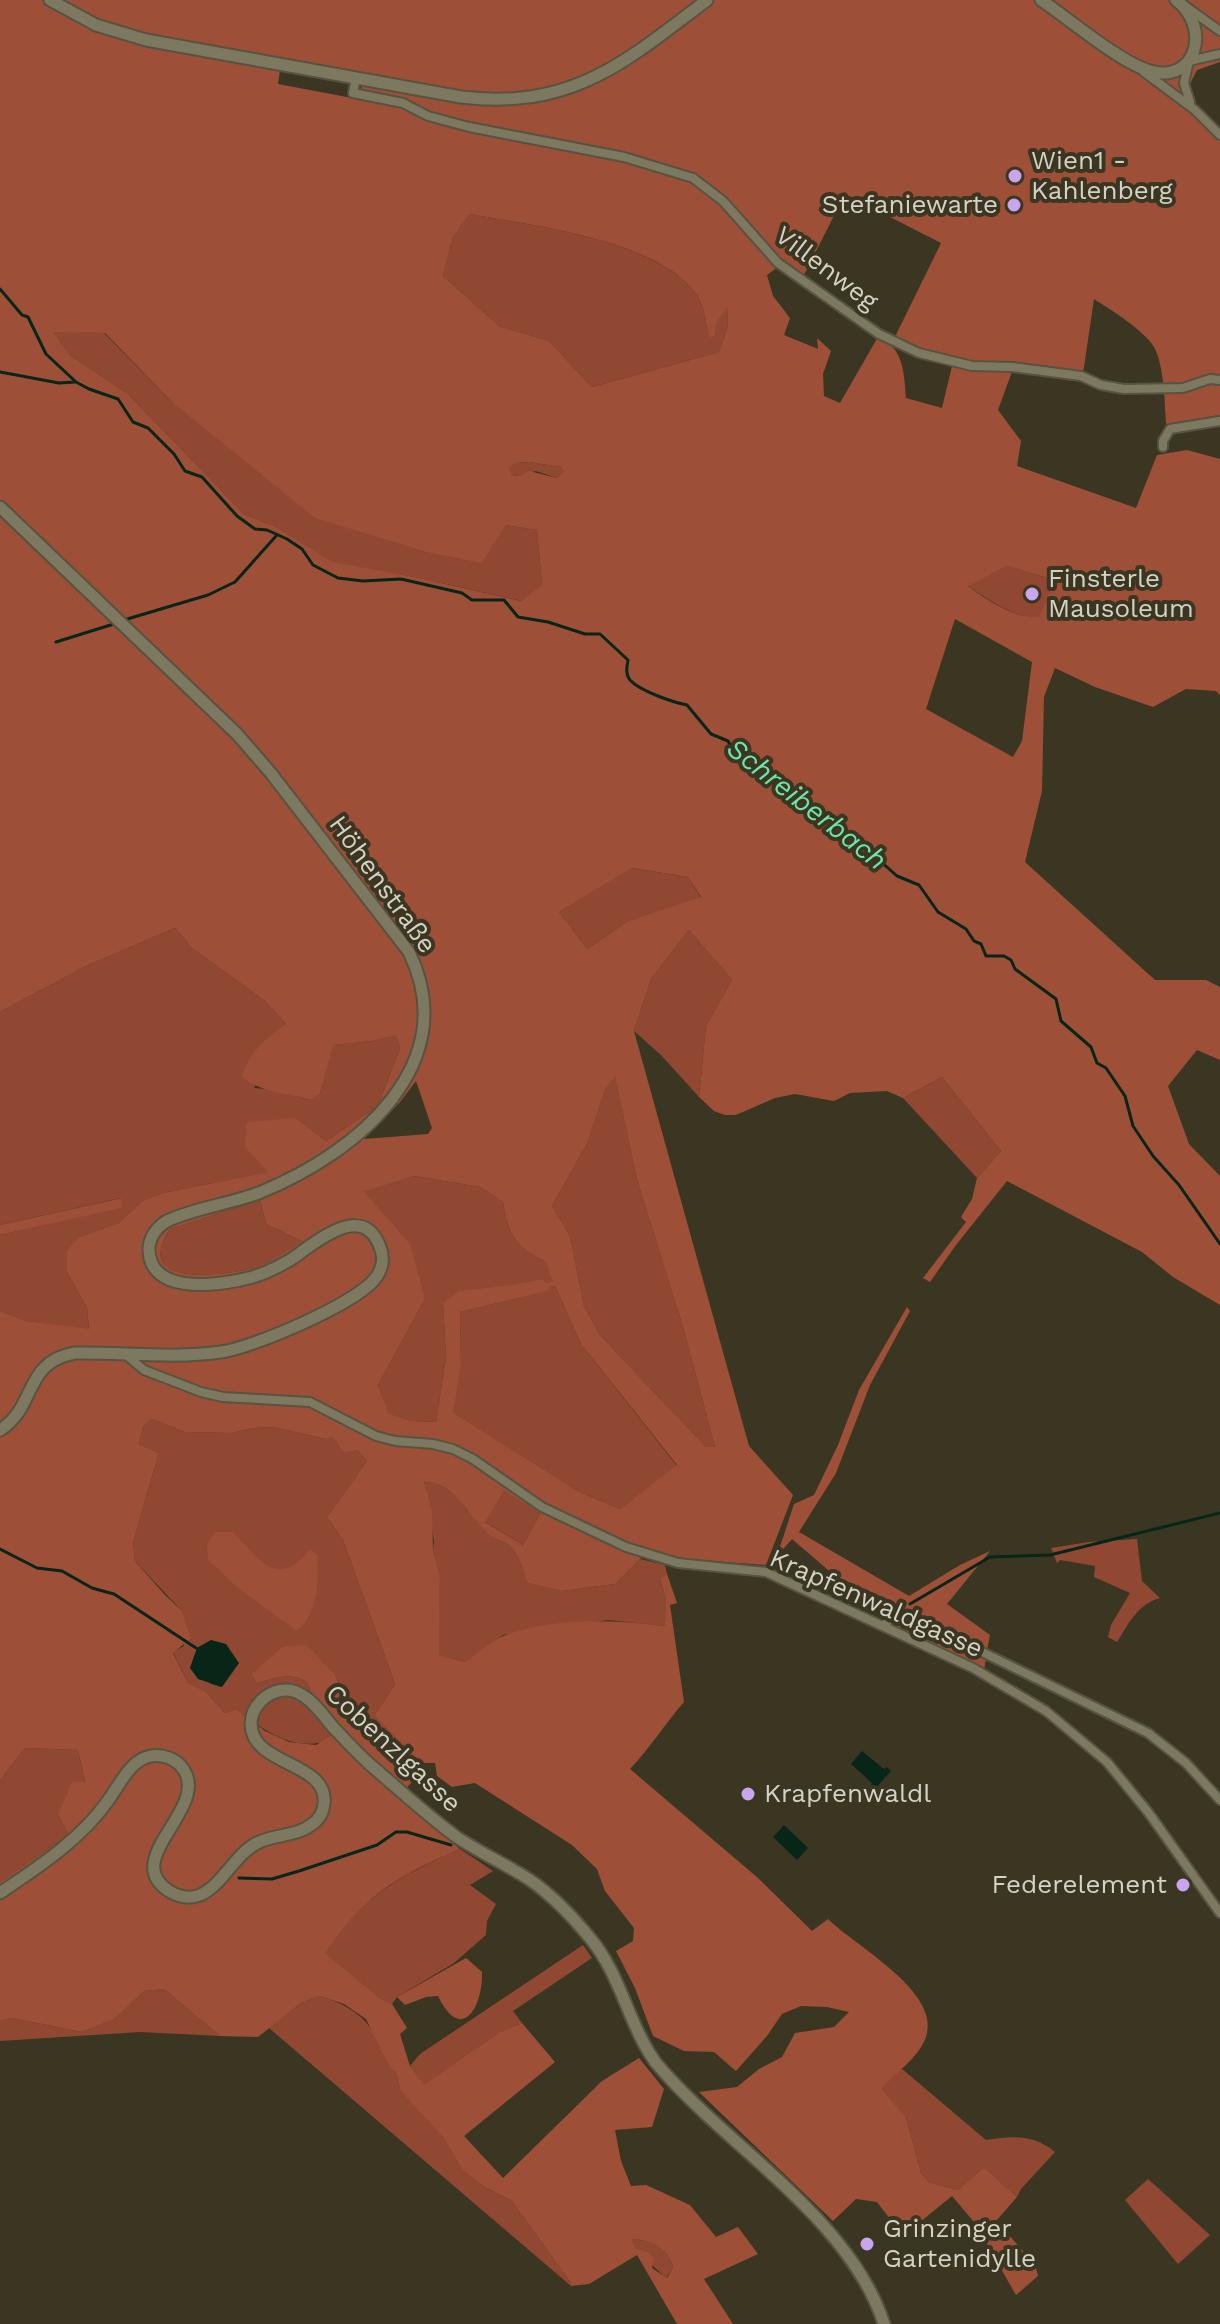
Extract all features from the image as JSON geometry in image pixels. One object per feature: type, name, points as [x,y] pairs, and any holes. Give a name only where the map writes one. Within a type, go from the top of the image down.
[{"type":"street","points":[[50,0],[96,25],[135,37],[478,99],[525,97],[584,83],[620,65],[707,0]]},
{"type":"street","points":[[1041,0],[1195,110],[1220,135]]},
{"type":"street","points":[[1178,1],[1192,15],[1196,29],[1195,48],[1184,88],[1195,110]]},
{"type":"street","points":[[1178,1],[1220,31]]},
{"type":"street","points":[[1124,57],[1146,70],[1161,73],[1189,61],[1220,54]]},
{"type":"street","name":"Villenweg","points":[[356,78],[353,93],[403,103],[428,116],[624,157],[693,178],[723,201],[774,260],[879,334],[919,353],[972,366],[1012,367],[1081,376],[1101,385],[1124,389],[1183,388],[1210,379],[1220,380]]},
{"type":"street","points":[[1163,447],[1170,429],[1220,421]]},
{"type":"street","name":"Höhenstraße","points":[[0,507],[237,734],[404,944],[418,971],[425,1001],[420,1050],[411,1072],[379,1113],[358,1133],[288,1179],[243,1199],[167,1221],[153,1235],[150,1255],[155,1269],[172,1281],[184,1284],[229,1282],[273,1269],[326,1234],[355,1226],[369,1232],[378,1243],[382,1256],[378,1274],[358,1293],[289,1329],[250,1345],[207,1354],[75,1353],[56,1358],[35,1377],[20,1410],[12,1422],[0,1430]]},
{"type":"street","name":"Krapfenwaldgasse","points":[[125,1354],[144,1370],[201,1392],[223,1397],[310,1402],[376,1436],[453,1449],[473,1459],[542,1507],[626,1547],[678,1563],[766,1572],[1012,1689],[1093,1748],[1117,1772],[1220,1913]]},
{"type":"street","points":[[884,1626],[896,1610],[1148,1733],[1179,1756],[1220,1800]]},
{"type":"street","name":"Cobenzlgasse","points":[[0,1893],[86,1828],[132,1767],[149,1757],[162,1756],[173,1760],[183,1769],[188,1780],[184,1804],[161,1842],[154,1864],[161,1883],[174,1894],[189,1897],[203,1893],[249,1848],[264,1840],[309,1827],[322,1813],[325,1800],[321,1788],[305,1772],[262,1748],[251,1724],[256,1707],[270,1693],[287,1690],[299,1693],[369,1764],[455,1835],[530,1880],[565,1909],[610,1965],[640,2037],[656,2063],[848,2255],[873,2293],[884,2324]]},
{"type":"shaded area","points":[[0,0],[1220,0],[1220,62],[1197,70],[1189,86],[1196,106],[1220,133],[1220,415],[1166,424],[1162,374],[1154,347],[1135,327],[1094,299],[1083,374],[961,362],[894,339],[941,243],[845,194],[802,279],[782,264],[767,275],[773,296],[790,318],[784,335],[818,349],[817,338],[831,351],[823,374],[824,396],[840,403],[878,337],[898,354],[906,398],[942,408],[952,366],[997,372],[1013,369],[998,410],[1021,441],[1017,466],[1136,508],[1157,455],[1187,450],[1220,459],[1220,695],[1216,691],[1186,689],[1153,707],[1095,687],[1055,668],[1044,697],[1042,791],[1025,862],[1155,980],[1206,980],[1220,987],[1220,1060],[1197,1050],[1168,1086],[1189,1144],[1220,1176],[1220,1305],[1173,1277],[1142,1252],[1007,1181],[930,1282],[923,1278],[966,1222],[961,1217],[972,1199],[977,1178],[1001,1151],[942,1077],[903,1098],[887,1091],[850,1093],[834,1101],[795,1094],[775,1098],[736,1115],[714,1111],[699,1097],[706,1026],[732,980],[689,930],[651,979],[634,1031],[749,1446],[793,1495],[766,1565],[684,1559],[644,1549],[640,1559],[615,1584],[562,1591],[528,1583],[520,1561],[510,1546],[490,1535],[453,1494],[435,1483],[424,1481],[432,1512],[433,1551],[440,1574],[439,1655],[465,1662],[500,1637],[545,1625],[605,1621],[665,1626],[666,1600],[660,1579],[667,1574],[677,1603],[670,1605],[684,1702],[630,1769],[758,1878],[812,1931],[828,1919],[893,1971],[921,2003],[927,2020],[926,2037],[912,2059],[881,2089],[906,2117],[921,2173],[929,2182],[958,2190],[984,2167],[1017,2197],[996,2221],[1035,2264],[1038,2276],[1016,2295],[974,2222],[952,2196],[903,2236],[877,2202],[856,2199],[833,2221],[699,2092],[737,2087],[759,2069],[782,2057],[795,2033],[834,2027],[849,2012],[801,2006],[782,2014],[736,2071],[714,2052],[684,2051],[653,2036],[635,1988],[616,1951],[633,1941],[634,1928],[605,1891],[597,1869],[572,1845],[475,1783],[452,1787],[437,1776],[435,1763],[421,1763],[374,1716],[395,1684],[343,1540],[327,1517],[367,1461],[357,1450],[344,1452],[333,1437],[325,1439],[273,1427],[231,1433],[185,1432],[152,1419],[143,1427],[139,1444],[159,1453],[133,1542],[135,1561],[181,1610],[191,1638],[173,1653],[188,1683],[205,1691],[225,1713],[236,1709],[265,1731],[289,1742],[316,1745],[331,1736],[307,1682],[288,1677],[257,1683],[252,1674],[282,1647],[306,1645],[335,1674],[349,1715],[370,1726],[378,1750],[413,1781],[398,1797],[460,1849],[384,1889],[354,1916],[325,1953],[380,1998],[392,2004],[407,2028],[400,2034],[410,2066],[424,2085],[500,2032],[522,2023],[555,2062],[464,2136],[503,2178],[602,2081],[639,2058],[664,2089],[652,2127],[615,2130],[621,2161],[631,2186],[646,2185],[690,2205],[716,2237],[738,2227],[758,2254],[704,2279],[733,2324],[677,2324],[637,2255],[589,2284],[571,2286],[512,2201],[485,2187],[463,2170],[444,2138],[400,2090],[396,2072],[391,2069],[366,2019],[344,2004],[320,1996],[301,2003],[258,2037],[220,2036],[164,1989],[144,1991],[115,2019],[82,2032],[12,2018],[0,2021],[0,1882],[69,1834],[58,1814],[72,1782],[85,1782],[78,1750],[25,1748],[0,1780],[0,1311],[27,1321],[89,1329],[87,1308],[67,1272],[67,1251],[79,1237],[119,1223],[142,1201],[163,1193],[268,1172],[245,1147],[247,1122],[296,1118],[326,1141],[378,1106],[400,1048],[396,1035],[333,1045],[320,1094],[310,1100],[264,1089],[248,1081],[241,1076],[254,1052],[286,1024],[265,1001],[192,948],[175,928],[86,966],[0,1012]],"holes":[[[280,70],[362,85],[357,97],[278,84]],[[470,214],[560,230],[625,248],[679,276],[697,295],[709,337],[715,336],[717,322],[727,307],[728,326],[719,352],[592,387],[549,341],[499,326],[443,276],[453,237]],[[53,332],[105,333],[171,401],[315,518],[427,552],[482,563],[505,525],[537,530],[542,585],[521,601],[332,562],[278,528],[244,514],[129,395],[70,355]],[[529,462],[561,467],[564,472],[557,478],[529,471],[520,476],[512,475],[509,467]],[[1007,566],[1054,580],[1039,617],[1011,612],[968,586]],[[955,619],[1032,662],[1022,741],[1013,757],[926,709]],[[632,868],[688,877],[701,897],[628,921],[587,949],[559,912]],[[615,1076],[637,1180],[683,1327],[715,1447],[706,1447],[600,1335],[584,1306],[570,1236],[552,1206],[587,1144],[605,1090]],[[416,1081],[432,1128],[428,1134],[364,1139]],[[414,1176],[480,1187],[503,1202],[507,1223],[515,1238],[527,1251],[546,1262],[553,1281],[547,1283],[543,1279],[460,1291],[443,1303],[446,1357],[436,1422],[410,1421],[388,1413],[378,1385],[425,1299],[410,1244],[364,1192]],[[260,1200],[266,1224],[302,1241],[259,1266],[222,1274],[186,1274],[171,1269],[162,1261],[161,1248],[170,1229]],[[555,1286],[581,1344],[677,1465],[620,1509],[580,1492],[453,1413],[461,1367],[460,1312],[548,1291],[549,1287]],[[504,1491],[540,1514],[523,1545],[485,1522]],[[632,2240],[650,2243],[664,2251],[673,2267],[667,2278],[652,2268],[654,2259],[649,2253],[634,2248]]]},
{"type":"shaded area","points":[[470,214],[593,238],[654,261],[679,276],[697,295],[709,336],[715,336],[717,322],[727,305],[728,326],[719,352],[592,387],[549,341],[499,326],[443,276],[453,237]]},
{"type":"shaded area","points":[[52,331],[104,333],[171,401],[505,525],[537,530],[542,585],[522,601],[415,577],[332,563],[278,528],[244,514],[129,395],[70,355]]},
{"type":"shaded area","points":[[529,462],[561,467],[565,472],[557,478],[536,471],[520,476],[512,475],[508,467]]},
{"type":"shaded area","points":[[1007,566],[1054,580],[1039,618],[1011,611],[967,585]]},
{"type":"shaded area","points":[[631,868],[688,877],[701,898],[628,921],[587,949],[559,912]]},
{"type":"shaded area","points":[[175,928],[192,948],[265,1001],[286,1024],[254,1088],[275,1090],[309,1100],[320,1094],[332,1045],[372,1041],[396,1034],[400,1048],[378,1106],[326,1141],[296,1118],[269,1172],[163,1193],[142,1201],[119,1223],[79,1237],[67,1272],[87,1308],[89,1330],[27,1321],[0,1311],[0,1235],[121,1207],[121,1198],[0,1225],[0,1012],[86,966]]},
{"type":"shaded area","points":[[689,930],[732,980],[706,1026],[699,1097],[634,1031],[651,979]]},
{"type":"shaded area","points":[[615,1075],[637,1180],[683,1327],[715,1447],[706,1447],[600,1335],[584,1306],[570,1236],[552,1206],[587,1144],[605,1090]]},
{"type":"shaded area","points":[[942,1077],[1001,1151],[977,1178],[903,1098]]},
{"type":"shaded area","points":[[414,1176],[480,1187],[503,1202],[507,1223],[515,1238],[527,1251],[546,1262],[554,1281],[547,1283],[543,1279],[443,1303],[446,1357],[436,1422],[410,1421],[387,1413],[378,1385],[425,1299],[363,1192]]},
{"type":"shaded area","points":[[122,1198],[121,1208],[0,1235],[0,1225]]},
{"type":"shaded area","points":[[260,1200],[266,1224],[302,1241],[260,1266],[222,1274],[186,1274],[171,1269],[162,1261],[161,1248],[170,1229]]},
{"type":"shaded area","points":[[555,1286],[581,1344],[677,1466],[620,1509],[580,1492],[452,1413],[461,1367],[460,1312],[547,1291],[548,1287]]},
{"type":"shaded area","points":[[907,1307],[910,1311],[870,1385],[836,1473],[799,1532],[909,1596],[990,1551],[947,1604],[990,1635],[987,1651],[902,1611],[894,1602],[835,1576],[792,1539],[777,1556],[794,1504],[814,1495],[859,1390]]},
{"type":"shaded area","points":[[152,1419],[185,1432],[231,1433],[273,1427],[325,1439],[333,1436],[357,1450],[367,1461],[327,1517],[343,1540],[395,1684],[374,1716],[421,1763],[421,1771],[413,1781],[378,1750],[370,1726],[349,1715],[335,1674],[306,1646],[257,1683],[288,1677],[307,1682],[332,1739],[305,1744],[281,1738],[236,1709],[225,1713],[205,1691],[188,1683],[173,1652],[184,1646],[181,1610],[135,1561],[133,1542],[159,1453],[139,1444],[143,1427]],"holes":[[[211,1640],[239,1663],[221,1687],[211,1684],[190,1668],[197,1648]]]},
{"type":"shaded area","points":[[424,1480],[454,1495],[482,1527],[510,1546],[529,1583],[562,1591],[615,1584],[640,1559],[665,1565],[667,1574],[660,1580],[666,1600],[666,1626],[608,1620],[503,1635],[465,1662],[438,1655],[440,1574],[433,1551]]},
{"type":"shaded area","points":[[504,1491],[540,1514],[523,1545],[484,1521]]},
{"type":"shaded area","points":[[215,1532],[233,1532],[260,1561],[278,1569],[298,1562],[310,1550],[317,1554],[318,1575],[313,1606],[297,1631],[237,1587],[208,1560],[207,1544]]},
{"type":"shaded area","points":[[1137,1539],[1142,1581],[1160,1598],[1140,1610],[1117,1642],[1108,1637],[1111,1625],[1130,1593],[1094,1577],[1095,1566],[1060,1560],[1057,1563],[1051,1548]]},
{"type":"shaded area","points":[[901,1619],[986,1658],[984,1670],[892,1623]]},
{"type":"shaded area","points":[[211,1640],[226,1644],[239,1663],[222,1687],[198,1679],[190,1668],[197,1648]]},
{"type":"shaded area","points":[[25,1748],[78,1750],[85,1783],[69,1834],[0,1882],[0,1780]]},
{"type":"shaded area","points":[[862,1751],[891,1771],[875,1789],[851,1764]]},
{"type":"shaded area","points":[[784,1825],[808,1848],[797,1860],[773,1837]]},
{"type":"shaded area","points":[[460,1849],[493,1871],[470,1885],[496,1904],[487,1921],[486,1935],[454,1963],[397,1997],[392,2004],[380,1998],[327,1955],[325,1952],[354,1916],[384,1890]]},
{"type":"shaded area","points":[[583,1945],[592,1958],[513,2011],[522,2023],[500,2032],[424,2086],[410,2066],[420,2054]]},
{"type":"shaded area","points":[[466,1958],[482,1972],[479,1998],[469,2016],[455,2018],[438,1996],[405,2005],[397,1997]]},
{"type":"shaded area","points":[[164,1989],[220,2036],[140,2032],[0,2041],[0,2021],[12,2018],[82,2032],[115,2019],[144,1991]]},
{"type":"shaded area","points":[[320,1996],[347,2007],[366,2022],[391,2069],[396,2072],[400,2090],[433,2124],[485,2187],[512,2201],[571,2286],[269,2028],[301,2003]]},
{"type":"shaded area","points":[[901,2068],[986,2140],[1031,2139],[1055,2152],[1017,2197],[984,2167],[958,2190],[929,2182],[921,2173],[906,2117],[880,2089]]},
{"type":"shaded area","points":[[1148,2179],[1210,2235],[1178,2264],[1125,2200]]},
{"type":"shaded area","points":[[631,2240],[655,2245],[668,2255],[673,2267],[666,2278],[634,2248]]},
{"type":"waterway","name":"Schreiberbach","points":[[0,289],[22,315],[28,317],[46,354],[76,382],[118,399],[133,422],[148,428],[174,454],[185,471],[202,477],[237,516],[255,529],[267,530],[287,539],[302,549],[313,565],[338,578],[363,581],[401,579],[462,593],[472,600],[504,600],[518,617],[548,622],[585,634],[600,634],[628,660],[627,675],[630,680],[657,696],[687,705],[711,734],[728,741],[733,750],[764,778],[805,803],[818,817],[842,827],[897,876],[919,885],[938,912],[966,929],[974,941],[981,944],[986,956],[1004,956],[1011,960],[1015,969],[1056,999],[1061,1021],[1091,1047],[1097,1063],[1106,1068],[1125,1096],[1133,1126],[1220,1244]]},
{"type":"waterway","points":[[0,372],[59,383],[75,382]]},
{"type":"waterway","points":[[124,620],[208,595],[235,582],[276,536]]},
{"type":"waterway","points":[[56,642],[117,623]]},
{"type":"waterway","points":[[910,1604],[990,1557],[1050,1555],[1220,1513]]},
{"type":"waterway","points":[[0,1549],[37,1568],[62,1571],[92,1588],[114,1594],[196,1648]]},
{"type":"waterway","points":[[239,1878],[272,1879],[377,1845],[396,1832],[407,1832],[451,1845]]},
{"type":"place","name":"Wien1 - Kahlenberg","points":[[1015,176]]},
{"type":"place","name":"Stefaniewarte","points":[[1014,205]]},
{"type":"place","name":"Finsterle Mausoleum","points":[[1032,594]]},
{"type":"place","name":"Krapfenwaldl","points":[[748,1794]]},
{"type":"place","name":"Federelement","points":[[1183,1885]]},
{"type":"place","name":"Grinzinger Gartenidylle","points":[[867,2244]]}]
